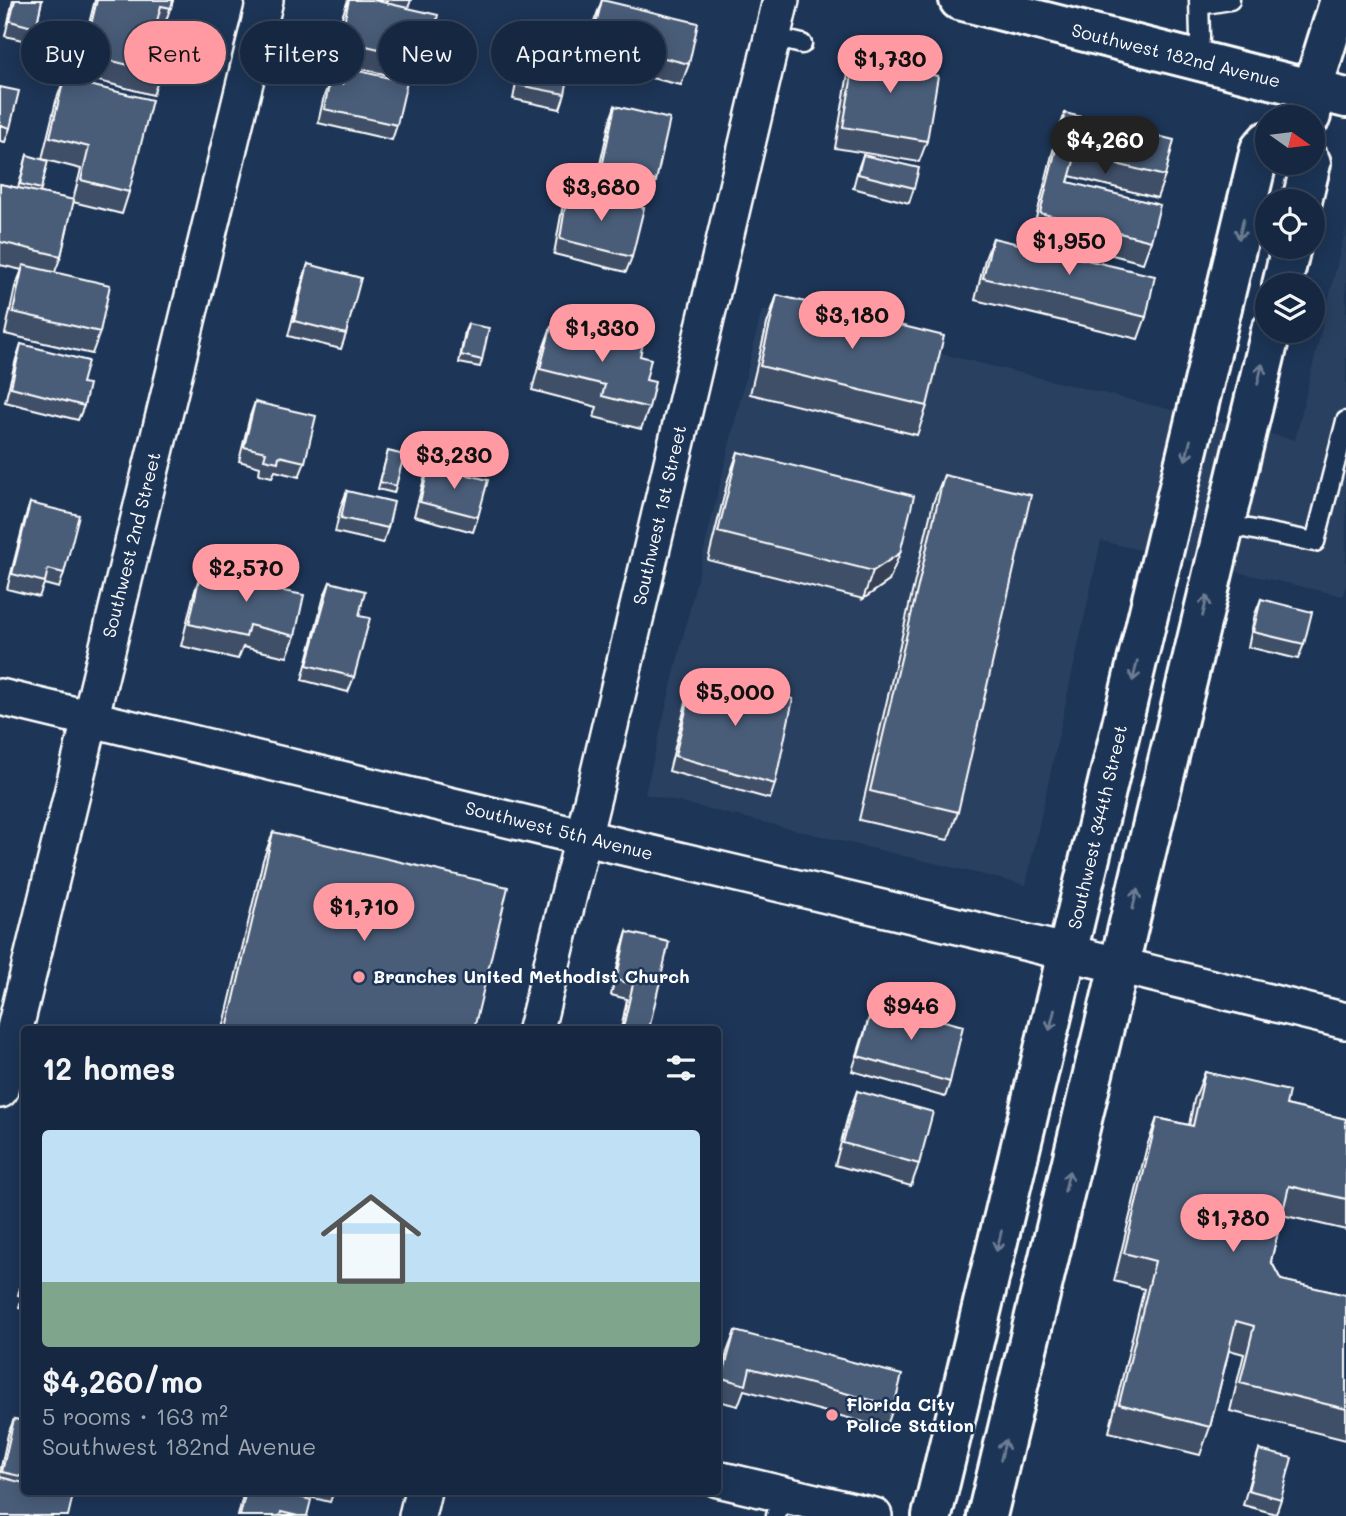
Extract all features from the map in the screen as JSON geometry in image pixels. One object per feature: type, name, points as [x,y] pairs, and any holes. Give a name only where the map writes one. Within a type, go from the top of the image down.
[{"type":"main road","name":"Southwest 182nd Avenue","points":[[959,0],[1198,62],[1311,105]]},
{"type":"main road","points":[[1314,105],[1340,0]]},
{"type":"main road","name":"Southwest 344th Street","points":[[932,1516],[1255,170]]},
{"type":"main road","points":[[987,1516],[1267,343]]},
{"type":"street","name":"Southwest 2nd Street","points":[[0,1090],[265,0]]},
{"type":"street","name":"Southwest 1st Street","points":[[538,1026],[788,40],[782,0]]},
{"type":"street","name":"Southwest 5th Avenue","points":[[0,696],[1346,1021]]},
{"type":"street","points":[[721,1480],[779,1505],[874,1516]]},
{"type":"street","points":[[417,1516],[422,1495]]},
{"type":"lane","points":[[1198,62],[1199,2],[1230,0]]},
{"type":"lane","points":[[1224,524],[1315,542],[1346,421]]},
{"type":"shaded area","points":[[1346,227],[1346,585],[1343,596],[1101,541],[1026,885],[645,794],[762,310],[1295,440],[1318,343],[1325,343],[1325,315]]},
{"type":"building","points":[[15,0],[42,0],[38,21],[21,21],[21,24],[10,21]]},
{"type":"building","points":[[97,0],[173,0],[171,8],[161,6],[157,21],[124,21],[124,64],[110,60],[110,21],[92,21]]},
{"type":"building","points":[[349,0],[373,0],[438,15],[437,21],[378,21],[378,49],[364,46],[364,21],[344,21]]},
{"type":"building","points":[[602,0],[698,23],[689,64],[666,58],[666,21],[597,21]]},
{"type":"building","points":[[857,46],[914,56],[911,71],[938,76],[927,141],[843,127]]},
{"type":"building","points":[[364,72],[378,75],[378,84],[407,84],[397,125],[324,109],[329,84],[364,84]]},
{"type":"building","points":[[63,84],[85,84],[152,100],[129,192],[81,180],[89,147],[50,137]]},
{"type":"building","points":[[518,84],[567,84],[565,94]]},
{"type":"building","points":[[0,87],[19,91],[10,128],[0,125]]},
{"type":"building","points":[[615,106],[670,119],[656,181],[602,167]]},
{"type":"building","points":[[1065,113],[1174,140],[1165,176],[1076,154],[1068,182],[1160,205],[1151,241],[1040,213]]},
{"type":"building","points":[[27,155],[48,161],[41,189],[20,184]]},
{"type":"building","points":[[863,155],[919,168],[914,188],[858,174]]},
{"type":"building","points":[[0,184],[74,200],[61,256],[0,242]]},
{"type":"building","points":[[568,189],[644,208],[632,257],[560,239]]},
{"type":"building","points":[[993,238],[1155,276],[1146,317],[983,278]]},
{"type":"building","points":[[308,264],[361,278],[346,334],[294,321]]},
{"type":"building","points":[[23,265],[110,285],[100,332],[13,312]]},
{"type":"building","points":[[777,295],[944,336],[927,406],[760,366]]},
{"type":"building","points":[[468,324],[489,328],[482,360],[461,355]]},
{"type":"building","points":[[551,327],[612,343],[614,332],[644,339],[640,356],[651,359],[646,380],[655,382],[649,408],[602,396],[605,385],[540,369]]},
{"type":"building","points":[[21,344],[88,361],[82,383],[89,384],[84,406],[11,387]]},
{"type":"building","points":[[255,402],[316,416],[305,462],[279,456],[278,462],[264,459],[266,452],[244,447]]},
{"type":"building","points":[[388,451],[404,455],[396,486],[380,482]]},
{"type":"building","points":[[738,452],[914,496],[900,553],[873,571],[718,532]]},
{"type":"building","points":[[429,465],[488,480],[478,517],[420,502]]},
{"type":"building","points":[[944,475],[1031,495],[958,812],[870,791]]},
{"type":"building","points":[[347,491],[394,502],[388,528],[341,518]]},
{"type":"building","points":[[30,503],[79,515],[64,573],[48,569],[45,582],[12,574]]},
{"type":"building","points":[[238,566],[286,577],[283,591],[304,595],[295,636],[249,625],[246,637],[189,624],[200,575],[234,583]]},
{"type":"building","points":[[330,582],[365,591],[359,616],[370,618],[354,677],[307,665]]},
{"type":"building","points":[[1261,599],[1312,612],[1304,644],[1253,632]]},
{"type":"building","points":[[695,673],[793,699],[775,784],[675,756]]},
{"type":"building","name":"Branches United Methodist Church","points":[[273,832],[508,887],[475,1026],[228,1026]]},
{"type":"building","points":[[627,932],[669,942],[650,1026],[623,1026],[633,984],[616,980]]},
{"type":"building","points":[[874,1002],[963,1026],[950,1082],[858,1056]]},
{"type":"building","points":[[1205,1072],[1289,1091],[1286,1105],[1346,1119],[1346,1199],[1289,1186],[1271,1261],[1281,1280],[1346,1295],[1346,1409],[1240,1383],[1254,1326],[1236,1321],[1210,1427],[1119,1404],[1155,1261],[1124,1253],[1157,1118],[1193,1126]]},
{"type":"building","points":[[857,1091],[933,1112],[919,1164],[843,1143]]},
{"type":"building","points":[[735,1331],[902,1375],[894,1406],[750,1368],[746,1385],[722,1378]]},
{"type":"building","points":[[14,1419],[21,1420],[21,1476],[2,1472]]},
{"type":"building","points":[[1259,1450],[1292,1458],[1281,1499],[1248,1490]]},
{"type":"building","points":[[0,1477],[21,1482],[21,1495],[73,1495],[68,1516],[0,1516]]},
{"type":"building","points":[[245,1495],[292,1495],[311,1500],[307,1516],[281,1512],[280,1516],[240,1516]]},
{"type":"place","name":"Branches United Methodist Church","points":[[359,977]]},
{"type":"place","name":"Florida City Police Station","points":[[832,1415]]}]
